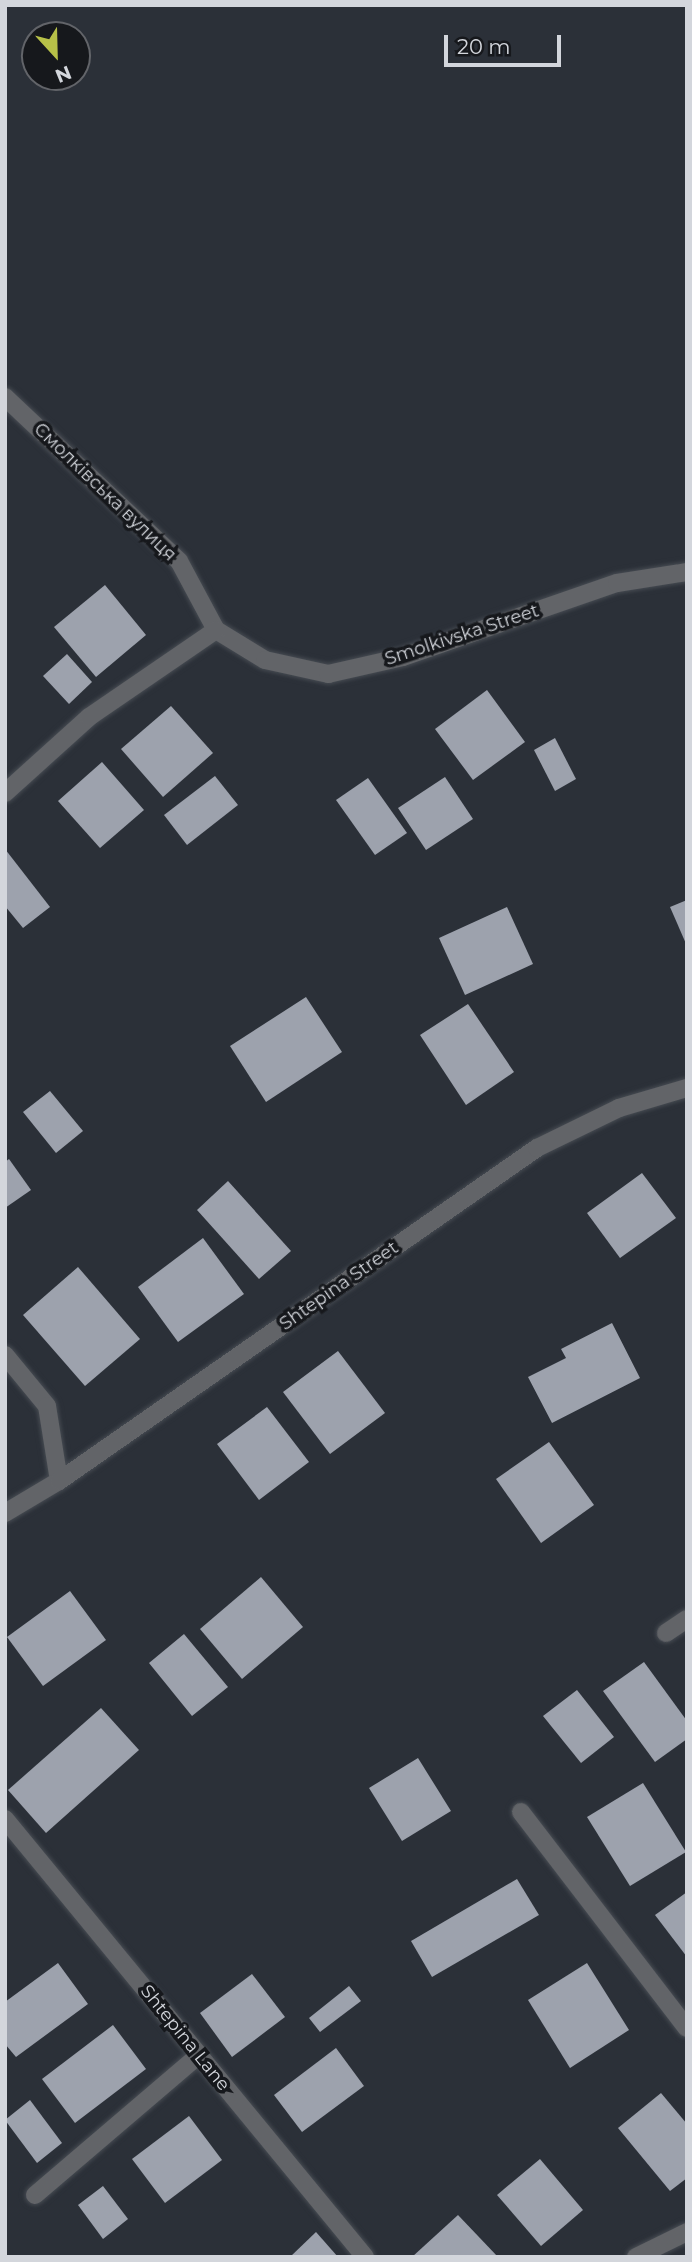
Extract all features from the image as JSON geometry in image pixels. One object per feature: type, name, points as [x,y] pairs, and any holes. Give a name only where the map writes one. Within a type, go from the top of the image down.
[{"type":"street","name":"Смолківська вулиця","points":[[5,397],[179,561],[216,631]]},
{"type":"street","name":"Smolkivska Street","points":[[216,631],[265,660],[328,674],[404,657],[617,583],[687,572]]},
{"type":"street","points":[[5,793],[89,717],[216,631]]},
{"type":"street","name":"Shtepina Street","points":[[5,1513],[59,1481],[537,1148],[620,1108],[687,1088]]},
{"type":"street","points":[[5,1355],[47,1406],[59,1481]]},
{"type":"street","points":[[666,1633],[687,1619]]},
{"type":"street","points":[[521,1812],[687,2028]]},
{"type":"street","name":"Shtepina Lane","points":[[5,1819],[365,2257]]},
{"type":"street","points":[[35,2195],[199,2055]]},
{"type":"street","points":[[636,2257],[687,2232]]},
{"type":"building","points":[[105,585],[146,635],[96,677],[54,627]]},
{"type":"building","points":[[67,654],[92,682],[69,704],[43,676]]},
{"type":"building","points":[[487,690],[525,742],[473,780],[435,729]]},
{"type":"building","points":[[171,706],[213,753],[163,797],[121,749]]},
{"type":"building","points":[[555,738],[576,779],[555,791],[534,750]]},
{"type":"building","points":[[102,762],[144,810],[100,848],[58,801]]},
{"type":"building","points":[[215,776],[238,805],[187,845],[164,815]]},
{"type":"building","points":[[445,777],[473,819],[426,850],[398,808]]},
{"type":"building","points":[[368,778],[407,833],[375,855],[336,800]]},
{"type":"building","points":[[5,849],[50,907],[23,928],[5,906]]},
{"type":"building","points":[[687,900],[687,946],[670,907]]},
{"type":"building","points":[[507,907],[533,964],[465,995],[439,938]]},
{"type":"building","points":[[306,997],[342,1052],[266,1102],[230,1046]]},
{"type":"building","points":[[468,1004],[514,1072],[466,1105],[420,1035]]},
{"type":"building","points":[[50,1091],[83,1131],[56,1153],[23,1112]]},
{"type":"building","points":[[9,1159],[31,1190],[5,1208],[5,1162]]},
{"type":"building","points":[[642,1173],[676,1218],[620,1258],[587,1213]]},
{"type":"building","points":[[228,1181],[291,1251],[259,1279],[197,1210]]},
{"type":"building","points":[[203,1238],[244,1294],[178,1342],[138,1287]]},
{"type":"building","points":[[78,1267],[140,1339],[85,1386],[23,1315]]},
{"type":"building","points":[[612,1323],[640,1378],[552,1423],[528,1377],[566,1358],[561,1349]]},
{"type":"building","points":[[338,1351],[385,1413],[330,1454],[283,1392]]},
{"type":"building","points":[[267,1407],[309,1462],[259,1500],[217,1444]]},
{"type":"building","points":[[549,1442],[594,1505],[541,1543],[496,1479]]},
{"type":"building","points":[[261,1577],[303,1627],[242,1679],[200,1629]]},
{"type":"building","points":[[70,1591],[106,1640],[43,1686],[7,1637]]},
{"type":"building","points":[[184,1634],[228,1687],[192,1716],[149,1663]]},
{"type":"building","points":[[644,1662],[687,1721],[687,1739],[655,1762],[603,1691]]},
{"type":"building","points":[[577,1690],[614,1737],[581,1763],[543,1716]]},
{"type":"building","points":[[101,1708],[139,1750],[46,1833],[8,1790]]},
{"type":"building","points":[[418,1758],[451,1811],[402,1841],[369,1788]]},
{"type":"building","points":[[643,1783],[686,1852],[630,1886],[587,1817]]},
{"type":"building","points":[[517,1879],[539,1915],[432,1977],[411,1941]]},
{"type":"building","points":[[687,1892],[687,1957],[655,1915]]},
{"type":"building","points":[[58,1963],[88,2004],[16,2057],[5,2044],[5,2002]]},
{"type":"building","points":[[587,1963],[629,2030],[570,2068],[528,2000]]},
{"type":"building","points":[[252,1974],[285,2017],[232,2057],[200,2013]]},
{"type":"building","points":[[349,1986],[361,2001],[320,2032],[309,2018]]},
{"type":"building","points":[[113,2025],[146,2069],[75,2123],[42,2079]]},
{"type":"building","points":[[336,2048],[364,2086],[302,2132],[274,2095]]},
{"type":"building","points":[[661,2093],[687,2124],[687,2178],[670,2191],[618,2128]]},
{"type":"building","points":[[30,2100],[62,2143],[37,2163],[5,2120]]},
{"type":"building","points":[[189,2116],[222,2160],[165,2203],[132,2159]]},
{"type":"building","points":[[540,2159],[583,2210],[541,2246],[497,2195]]},
{"type":"building","points":[[103,2186],[128,2219],[103,2239],[78,2205]]},
{"type":"building","points":[[458,2215],[498,2257],[412,2257]]},
{"type":"building","points":[[316,2232],[338,2257],[290,2257]]}]
